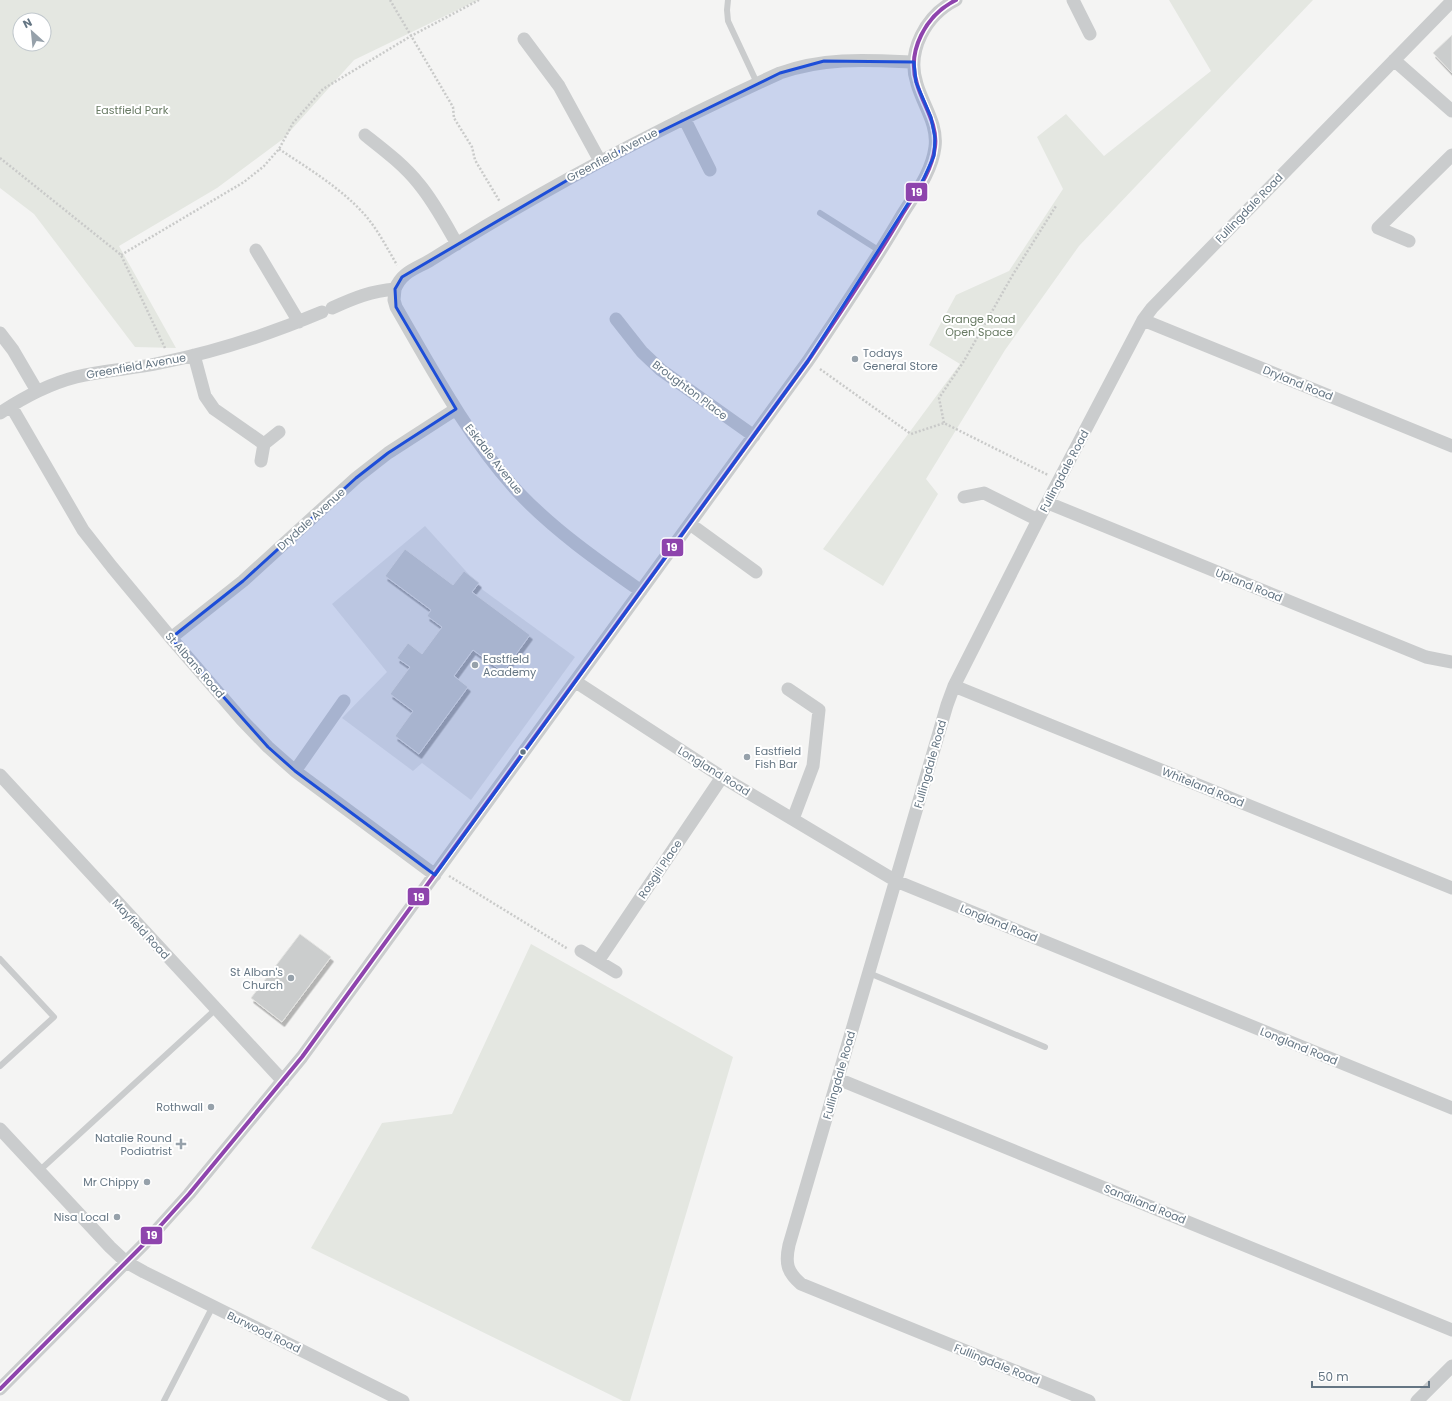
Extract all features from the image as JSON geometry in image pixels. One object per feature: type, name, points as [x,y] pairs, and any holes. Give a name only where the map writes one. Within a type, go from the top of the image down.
[{"type":"street","points":[[0,1389],[144,1244],[189,1194],[283,1081],[328,1022],[576,682],[808,361],[880,252],[924,180],[934,156],[934,127],[916,82],[914,62],[916,49],[928,24],[937,12],[956,0]]},
{"type":"street","points":[[1073,0],[1090,34]]},
{"type":"street","name":"Fullingdale Road","points":[[1089,1401],[809,1288],[796,1279],[787,1265],[789,1245],[947,705],[954,686],[1038,520],[1143,320],[1152,308],[1452,1]]},
{"type":"street","points":[[524,39],[559,86],[600,160]]},
{"type":"street","name":"Greenfield Avenue","points":[[5,409],[36,391],[54,384],[77,377],[171,361],[194,355],[260,336],[299,322],[361,295],[377,290],[395,289],[404,275],[507,213],[600,160],[757,83],[795,67],[824,62],[850,60],[914,62]]},
{"type":"street","points":[[1394,60],[1452,111]]},
{"type":"street","points":[[684,118],[710,170]]},
{"type":"street","points":[[365,135],[394,158],[420,185],[434,204],[457,244]]},
{"type":"street","points":[[1409,241],[1378,228],[1452,155]]},
{"type":"street","points":[[256,250],[299,322]]},
{"type":"street","name":"Eskdale Avenue","points":[[395,289],[394,300],[396,307],[456,409],[495,464],[528,502],[573,541],[641,591]]},
{"type":"street","name":"Broughton Place","points":[[616,319],[637,346],[661,370],[754,436]]},
{"type":"street","name":"Dryland Road","points":[[1143,320],[1452,446]]},
{"type":"street","points":[[0,333],[13,350],[36,391]]},
{"type":"street","points":[[194,355],[205,396],[214,409],[264,444]]},
{"type":"street","name":"St Albans Road","points":[[5,409],[83,530],[171,638],[268,748],[295,771],[437,872]]},
{"type":"street","name":"Drydale Avenue","points":[[171,638],[243,581],[356,478],[388,453],[456,409]]},
{"type":"street","points":[[261,461],[264,444],[279,432]]},
{"type":"street","points":[[964,497],[984,493],[1038,520]]},
{"type":"street","name":"Upland Road","points":[[1048,502],[1426,657],[1452,662]]},
{"type":"street","points":[[690,524],[756,572]]},
{"type":"street","name":"Longland Road","points":[[576,682],[722,777],[896,881],[1452,1108]]},
{"type":"street","name":"Whiteland Road","points":[[954,686],[1452,888]]},
{"type":"street","points":[[788,689],[819,710],[813,766],[793,819]]},
{"type":"street","points":[[295,771],[344,701]]},
{"type":"street","name":"Mayfield Road","points":[[0,776],[283,1081]]},
{"type":"street","name":"Rosgill Place","points":[[598,961],[722,777]]},
{"type":"street","points":[[581,951],[616,972]]},
{"type":"street","name":"Sandiland Road","points":[[838,1079],[1437,1322],[1452,1330]]},
{"type":"street","name":"Burwood Road","points":[[0,1129],[110,1247],[126,1262],[403,1401]]},
{"type":"street","points":[[1418,1401],[1452,1366]]},
{"type":"lane","points":[[728,0],[726,10],[728,21],[757,83]]},
{"type":"lane","points":[[820,212],[880,252]]},
{"type":"lane","points":[[0,959],[54,1017],[0,1066]]},
{"type":"lane","points":[[869,973],[1044,1047]]},
{"type":"lane","points":[[39,1171],[216,1009]]},
{"type":"lane","points":[[164,1401],[213,1306]]},
{"type":"path","points":[[390,0],[453,107],[454,118],[472,147],[475,160],[507,213]]},
{"type":"path","points":[[121,255],[244,182],[264,166],[280,149],[293,123],[323,89],[411,36],[479,0]]},
{"type":"path","points":[[280,149],[351,200],[366,216],[404,275]]},
{"type":"path","points":[[0,158],[121,255],[171,361]]},
{"type":"path","points":[[944,423],[939,398],[964,361],[1012,276],[1056,206]]},
{"type":"path","points":[[808,361],[911,434],[944,423],[1059,480]]},
{"type":"path","points":[[437,872],[574,952],[581,951]]},
{"type":"highlighted area","points":[[824,61],[914,62],[916,82],[931,117],[935,138],[934,156],[923,180],[808,361],[435,875],[295,771],[268,747],[171,638],[243,581],[356,478],[388,453],[456,409],[396,307],[395,289],[402,277],[600,161],[780,73]]},
{"type":"shaded area","name":"Eastfield Academy","points":[[425,526],[483,590],[575,657],[471,800],[422,763],[413,771],[342,718],[387,672],[332,604]]},
{"type":"green space","name":"Eastfield Park","points":[[0,0],[478,0],[354,60],[283,139],[217,188],[119,246],[176,348],[135,347],[34,214],[0,188]]},
{"type":"green space","name":"Grange Road Open Space","points":[[1169,0],[1313,0],[1079,246],[1005,350],[926,479],[938,494],[883,586],[823,549],[960,364],[929,345],[956,295],[1009,271],[1063,189],[1037,137],[1066,114],[1104,156],[1211,71]]},
{"type":"green space","points":[[531,944],[733,1057],[630,1401],[623,1401],[311,1248],[382,1123],[452,1114]]},
{"type":"building","points":[[1452,35],[1452,73],[1433,53]]},
{"type":"building","points":[[405,549],[453,585],[464,571],[479,583],[472,592],[530,635],[503,672],[473,650],[454,676],[468,687],[419,754],[395,736],[413,711],[390,694],[410,667],[397,658],[408,643],[422,654],[442,627],[427,616],[431,610],[385,576]]},
{"type":"building","name":"St Alban's Church","points":[[300,934],[331,957],[282,1022],[251,998]]},
{"type":"transit line","name":"19","points":[[0,1389],[144,1244],[189,1194],[302,1057],[808,361],[880,252],[927,174],[935,147],[934,130],[917,84],[914,72],[914,59],[921,35],[928,24],[945,7],[956,0]]},
{"type":"place","name":"Todays General Store","points":[[855,359]]},
{"type":"place","name":"Eastfield Academy","points":[[475,665]]},
{"type":"place","name":"Eastfield Fish Bar","points":[[747,757]]},
{"type":"place","name":"St Alban's Church","points":[[291,978]]},
{"type":"place","name":"Rothwall","points":[[211,1107]]},
{"type":"place","name":"Natalie Round Podiatrist","points":[[181,1144]]},
{"type":"place","name":"Mr Chippy","points":[[147,1182]]},
{"type":"place","name":"Nisa Local","points":[[117,1217]]}]
